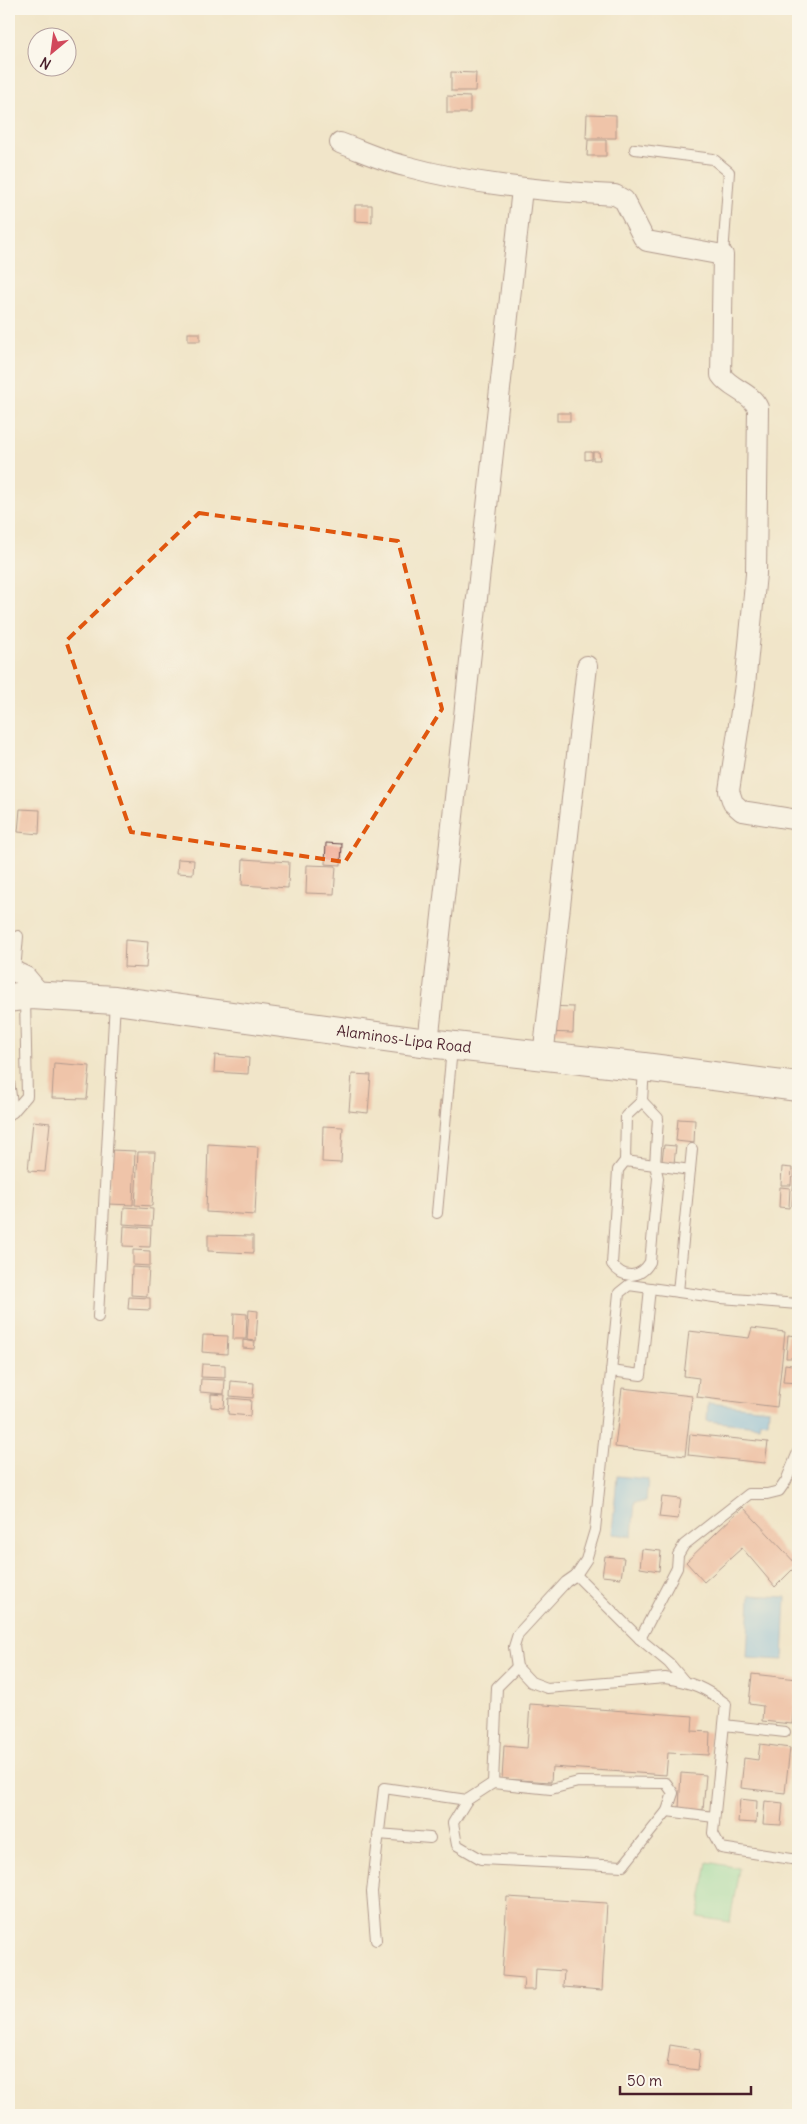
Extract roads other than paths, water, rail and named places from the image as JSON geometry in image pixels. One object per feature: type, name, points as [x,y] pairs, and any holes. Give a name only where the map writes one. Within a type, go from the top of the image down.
[{"type":"main road","name":"Alaminos-Lipa Road","points":[[25,997],[115,1000],[440,1044],[798,1087]]},
{"type":"street","points":[[340,143],[403,166],[522,189],[620,197],[647,240],[724,255],[720,375],[724,380],[756,402],[758,408],[756,574],[745,685],[729,791],[733,803],[742,811],[798,820]]},
{"type":"street","points":[[440,1044],[522,189]]},
{"type":"street","points":[[543,1057],[588,666]]},
{"type":"street","points":[[12,970],[26,977],[25,997]]},
{"type":"lane","points":[[635,149],[713,160],[729,172],[724,255]]},
{"type":"lane","points":[[12,970],[18,936]]},
{"type":"lane","points":[[11,1113],[27,1096],[25,997]]},
{"type":"lane","points":[[98,1317],[115,1000]]},
{"type":"lane","points":[[436,1213],[440,1044]]},
{"type":"lane","points":[[644,1067],[642,1101],[626,1116],[625,1161],[618,1170],[612,1264],[630,1281],[650,1288],[798,1304]]},
{"type":"lane","points":[[9,1082],[11,1113]]},
{"type":"lane","points":[[642,1101],[658,1118],[655,1165],[658,1178],[650,1262],[642,1272],[619,1292],[595,1530],[586,1560],[576,1575],[566,1582],[518,1634],[514,1646],[517,1667],[531,1682],[547,1688],[665,1678],[684,1681],[710,1691],[726,1704],[713,1833],[722,1848],[798,1860]]},
{"type":"lane","points":[[678,1292],[692,1149]]},
{"type":"lane","points":[[625,1161],[690,1170]]},
{"type":"lane","points":[[611,1371],[641,1375],[650,1288]]},
{"type":"lane","points":[[640,1639],[677,1568],[678,1555],[684,1545],[749,1494],[767,1494],[779,1491],[786,1481],[798,1452]]},
{"type":"lane","points":[[576,1575],[640,1639],[669,1663],[684,1681]]},
{"type":"lane","points":[[493,1783],[497,1687],[517,1667]]},
{"type":"lane","points":[[724,1725],[785,1732]]},
{"type":"lane","points":[[578,1782],[666,1783],[673,1794],[668,1810],[622,1866],[482,1860],[457,1845],[453,1823],[466,1800],[493,1783],[552,1789],[578,1782]]},
{"type":"lane","points":[[376,1940],[372,1892],[384,1788],[466,1800]]},
{"type":"lane","points":[[668,1810],[714,1817]]},
{"type":"lane","points":[[378,1834],[430,1838]]},
{"type":"water","points":[[708,1403],[769,1409],[768,1422],[760,1421],[759,1426],[707,1421]]},
{"type":"water","points":[[617,1476],[648,1479],[646,1502],[635,1502],[632,1536],[612,1534]]},
{"type":"water","points":[[750,1595],[786,1597],[783,1660],[747,1658]]}]
